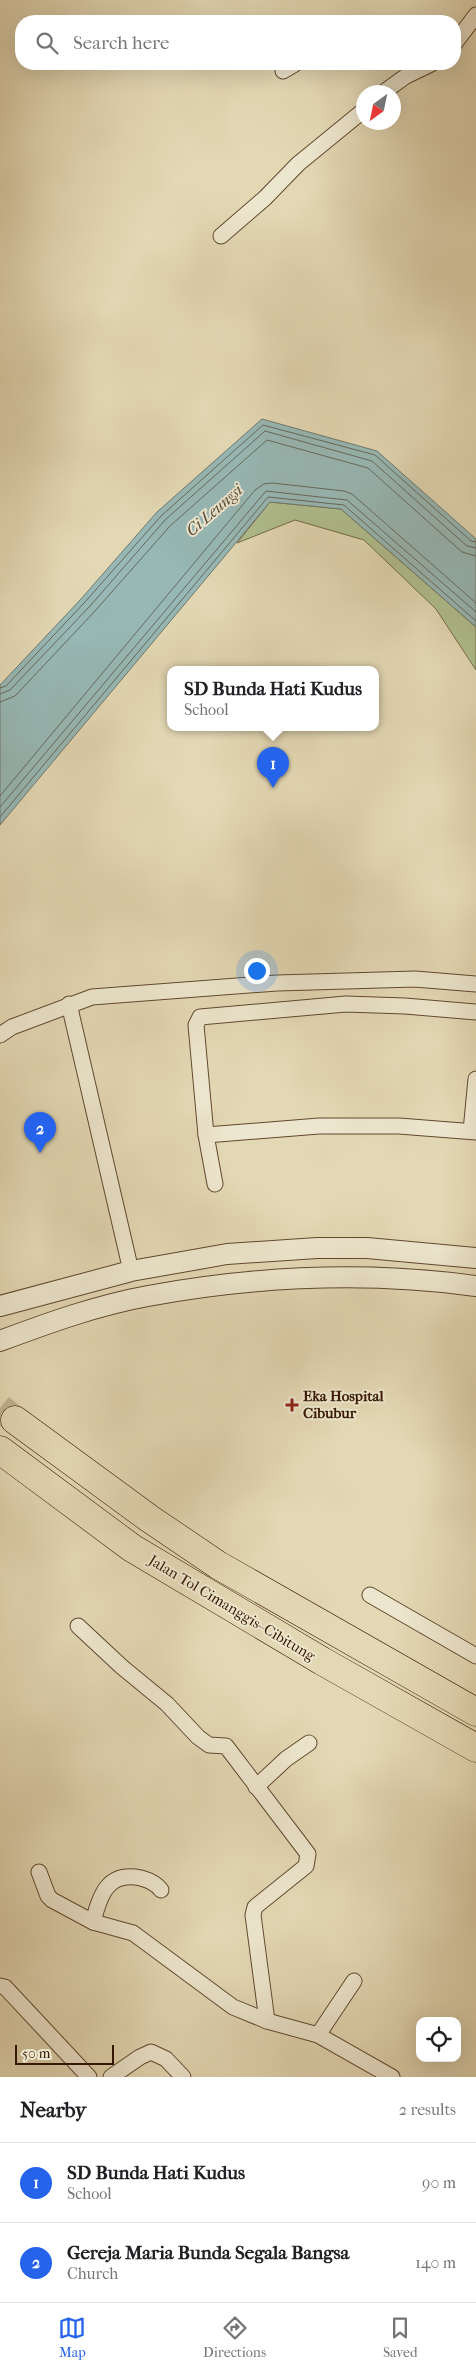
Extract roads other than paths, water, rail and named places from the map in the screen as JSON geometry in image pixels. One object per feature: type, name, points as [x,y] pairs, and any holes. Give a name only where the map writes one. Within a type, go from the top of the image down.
[{"type":"highway","name":"Jalan Tol Cimanggis–Cibitung","points":[[15,1420],[150,1519],[218,1565],[476,1712]]},
{"type":"highway","name":"Jalan Tol Cimanggis–Cibitung","points":[[0,1450],[132,1548],[229,1607],[476,1749]]},
{"type":"street","points":[[461,35],[476,14]]},
{"type":"street","points":[[389,85],[401,70]]},
{"type":"street","points":[[221,236],[265,198],[298,164],[356,117]]},
{"type":"street","points":[[0,1035],[12,1027],[92,996],[277,983],[415,979],[476,984]]},
{"type":"street","points":[[69,1004],[131,1272]]},
{"type":"street","points":[[215,1184],[206,1136],[196,1025],[200,1017],[346,1004],[405,1006],[476,1012]]},
{"type":"street","points":[[206,1136],[319,1126],[399,1126],[474,1131],[476,1080]]},
{"type":"street","points":[[0,1306],[131,1272],[227,1254],[318,1248],[367,1248],[476,1258]]},
{"type":"street","points":[[0,1341],[62,1318],[147,1296],[268,1279],[365,1277],[428,1279],[476,1286]]},
{"type":"street","points":[[370,1595],[476,1656]]},
{"type":"street","points":[[78,1626],[122,1667],[167,1704],[198,1738],[209,1745],[226,1746],[308,1854],[306,1866],[256,1907],[253,1915],[267,2021]]},
{"type":"street","points":[[256,1787],[286,1759],[309,1743]]},
{"type":"street","points":[[39,1872],[48,1896],[52,1900],[93,1922],[132,1933],[233,2006],[267,2021],[318,2035],[392,2077]]},
{"type":"street","points":[[93,1922],[104,1893],[109,1884],[117,1878],[130,1876],[145,1879],[162,1890]]},
{"type":"street","points":[[318,2035],[354,1981]]},
{"type":"street","points":[[0,1986],[5,1987],[89,2077]]},
{"type":"street","points":[[111,2077],[140,2057],[152,2052],[166,2059],[183,2077]]},
{"type":"water","name":"Ci Leungsi","points":[[262,419],[377,451],[476,539],[476,627],[341,509],[270,502],[0,825],[0,685],[81,599],[157,512]]},
{"type":"tunnel","points":[[0,1408],[15,1420]]},
{"type":"place","name":"SD Bunda Hati Kudus","points":[[273,788]]},
{"type":"place","name":"Gereja Maria Bunda Segala Bangsa","points":[[40,1153]]},
{"type":"place","name":"Eka Hospital Cibubur","points":[[292,1405]]}]
